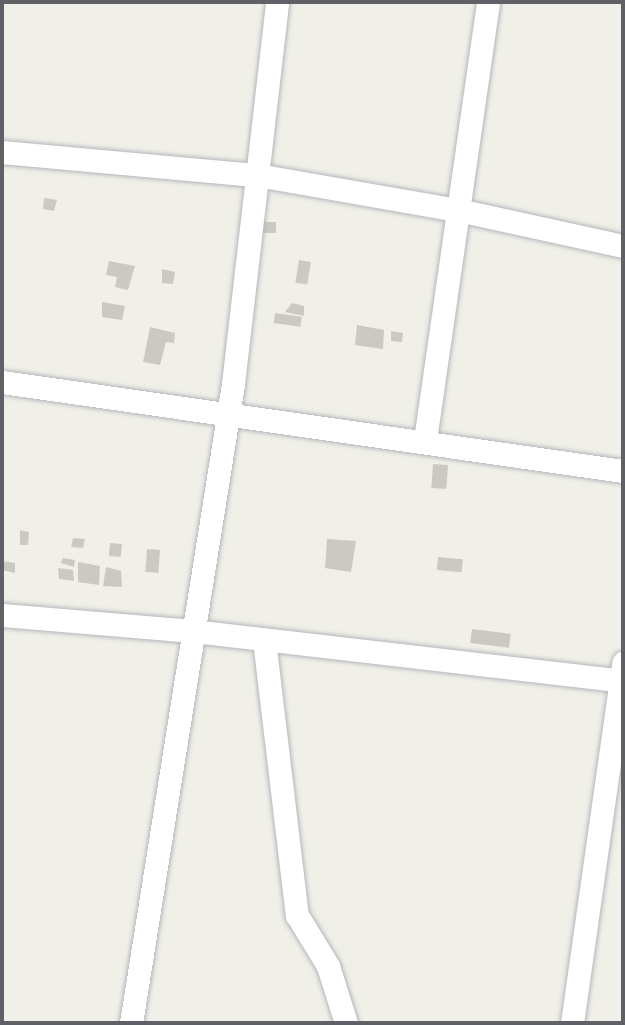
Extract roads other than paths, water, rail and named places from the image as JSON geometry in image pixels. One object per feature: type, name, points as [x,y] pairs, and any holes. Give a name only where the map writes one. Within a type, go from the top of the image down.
[{"type":"street","points":[[131,1023],[227,418],[277,2]]},
{"type":"street","points":[[425,440],[488,2]]},
{"type":"street","points":[[2,152],[257,175],[458,210],[623,246]]},
{"type":"street","points":[[2,382],[227,418],[425,440],[623,471]]},
{"type":"street","points":[[2,615],[193,631],[622,675],[572,1023]]},
{"type":"street","points":[[264,639],[297,915],[328,966],[346,1023]]}]
